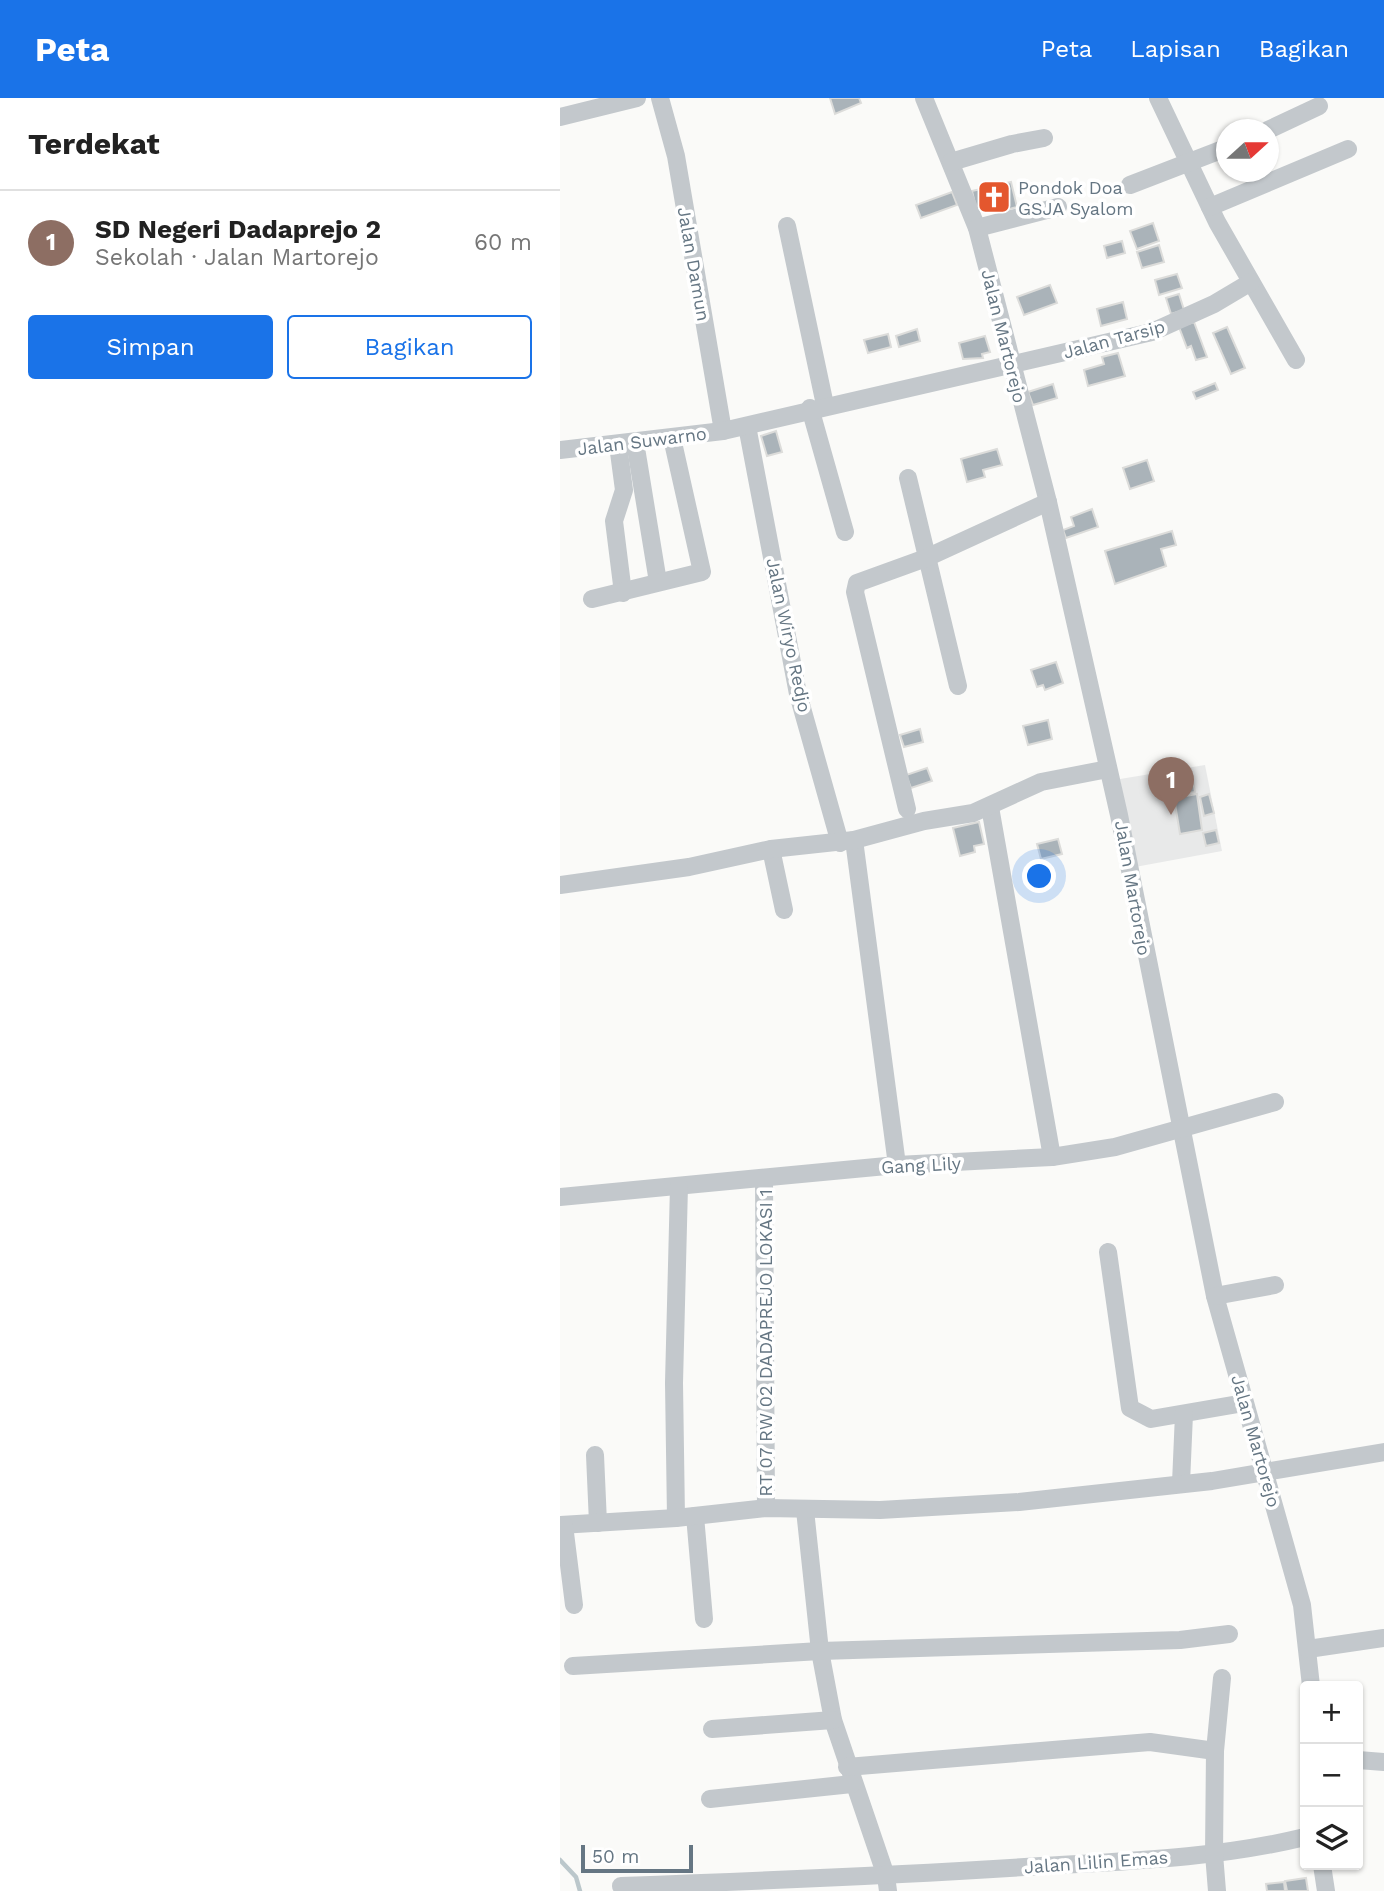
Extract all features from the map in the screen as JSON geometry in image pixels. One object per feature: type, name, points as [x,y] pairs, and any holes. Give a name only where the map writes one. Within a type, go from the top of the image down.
[{"type":"street","points":[[560,117],[636,98]]},
{"type":"street","name":"Jalan Damun","points":[[660,98],[676,156],[723,431]]},
{"type":"street","name":"Jalan Martorejo","points":[[924,98],[977,228],[1048,502],[1108,769],[1215,1296],[1302,1605],[1311,1681]]},
{"type":"street","points":[[1158,98],[1210,206],[1296,359]]},
{"type":"street","points":[[1279,125],[1319,106]]},
{"type":"street","points":[[951,162],[1012,144],[1044,138]]},
{"type":"street","points":[[1210,206],[1348,149]]},
{"type":"street","points":[[1130,185],[1216,152]]},
{"type":"street","points":[[977,228],[1058,207]]},
{"type":"street","points":[[787,226],[818,407],[845,532]]},
{"type":"street","name":"Jalan Tarsip","points":[[818,407],[1152,332],[1214,304],[1251,282]]},
{"type":"street","name":"Jalan Suwarno","points":[[560,450],[723,431],[818,407]]},
{"type":"street","name":"Jalan Wiryo Redjo","points":[[747,426],[798,694],[847,842],[897,1165]]},
{"type":"street","points":[[592,599],[658,582],[700,575],[704,567],[673,438]]},
{"type":"street","points":[[627,443],[658,582]]},
{"type":"street","points":[[623,593],[614,521],[624,490],[627,443]]},
{"type":"street","points":[[908,478],[958,686]]},
{"type":"street","points":[[907,809],[855,589],[861,580],[926,558],[1048,502]]},
{"type":"street","points":[[560,885],[689,867],[771,849],[847,842],[990,807],[1041,782],[1108,769]]},
{"type":"street","points":[[990,807],[1052,1157]]},
{"type":"street","points":[[771,849],[784,910]]},
{"type":"street","name":"Gang Lily","points":[[560,1197],[897,1165],[1052,1157],[1115,1147],[1275,1102]]},
{"type":"street","name":"RT 07 RW 02 DADAPREJO LOKASI 1","points":[[764,1178],[766,1508]]},
{"type":"street","points":[[676,1518],[674,1383],[679,1186]]},
{"type":"street","points":[[1108,1252],[1130,1408],[1151,1419],[1244,1403]]},
{"type":"street","points":[[1215,1296],[1275,1286]]},
{"type":"street","points":[[1181,1483],[1184,1414]]},
{"type":"street","points":[[574,1605],[562,1525],[676,1518],[766,1508],[805,1510],[1019,1502],[1264,1473],[1384,1452]]},
{"type":"street","points":[[595,1455],[598,1523]]},
{"type":"street","points":[[805,1510],[820,1651],[832,1720],[887,1883]]},
{"type":"street","points":[[695,1516],[704,1619]]},
{"type":"street","points":[[573,1666],[820,1651],[1180,1640],[1229,1634]]},
{"type":"street","points":[[1308,1649],[1384,1638]]},
{"type":"street","points":[[1217,1891],[1214,1854],[1215,1751],[1222,1678]]},
{"type":"street","points":[[712,1729],[832,1720]]},
{"type":"street","points":[[710,1799],[850,1776],[1150,1742],[1215,1751]]},
{"type":"street","points":[[1363,1760],[1384,1762]]},
{"type":"street","name":"Jalan Lilin Emas","points":[[621,1886],[887,1883],[1214,1854],[1262,1848],[1300,1839]]},
{"type":"street","points":[[1323,1870],[1326,1891]]},
{"type":"shaded area","points":[[1205,765],[1222,851],[1135,867],[1120,779]]},
{"type":"building","points":[[830,98],[859,98],[861,103],[835,114]]},
{"type":"building","name":"Pondok Doa GSJA Syalom","points":[[1011,182],[1017,207],[998,212],[996,203],[976,208],[972,191]]},
{"type":"building","points":[[952,192],[957,205],[921,218],[916,205]]},
{"type":"building","points":[[1153,223],[1159,241],[1137,249],[1130,231]]},
{"type":"building","points":[[1122,241],[1125,253],[1107,258],[1104,246]]},
{"type":"building","points":[[1159,245],[1164,262],[1142,268],[1137,252]]},
{"type":"building","points":[[1177,274],[1182,288],[1159,295],[1155,280]]},
{"type":"building","points":[[1050,285],[1057,303],[1024,315],[1017,297]]},
{"type":"building","points":[[1179,294],[1184,310],[1171,314],[1166,298]]},
{"type":"building","points":[[1123,302],[1127,319],[1101,326],[1097,309]]},
{"type":"building","points":[[1194,322],[1207,357],[1196,360],[1191,346],[1187,348],[1179,327]]},
{"type":"building","points":[[1227,327],[1245,368],[1231,374],[1213,333]]},
{"type":"building","points":[[917,329],[920,341],[899,347],[896,336]]},
{"type":"building","points":[[888,334],[891,347],[868,353],[864,340]]},
{"type":"building","points":[[985,336],[990,352],[982,354],[983,358],[963,359],[959,343]]},
{"type":"building","points":[[1118,353],[1125,376],[1088,386],[1084,370],[1104,364],[1102,357]]},
{"type":"building","points":[[1215,383],[1218,390],[1196,399],[1193,392]]},
{"type":"building","points":[[1053,384],[1057,398],[1033,405],[1028,392]]},
{"type":"building","points":[[776,431],[782,452],[767,456],[761,436]]},
{"type":"building","points":[[997,449],[1002,465],[983,470],[985,477],[967,482],[961,459]]},
{"type":"building","points":[[1147,460],[1154,481],[1130,489],[1123,468]]},
{"type":"building","points":[[1092,509],[1098,527],[1066,538],[1063,530],[1074,526],[1071,517]]},
{"type":"building","points":[[1172,531],[1176,545],[1161,549],[1166,566],[1115,584],[1105,551]]},
{"type":"building","points":[[1056,662],[1063,683],[1045,690],[1043,685],[1037,687],[1031,670]]},
{"type":"building","points":[[1048,720],[1052,739],[1028,745],[1023,726]]},
{"type":"building","points":[[920,729],[923,742],[904,747],[900,735]]},
{"type":"building","points":[[927,768],[932,781],[911,788],[906,775]]},
{"type":"building","points":[[1191,769],[1195,792],[1159,798],[1155,775]]},
{"type":"building","points":[[1197,794],[1202,830],[1180,834],[1174,798]]},
{"type":"building","points":[[1209,794],[1214,813],[1204,816],[1200,797]]},
{"type":"building","points":[[979,822],[984,844],[974,846],[975,852],[960,856],[953,828]]},
{"type":"building","points":[[1216,830],[1219,843],[1206,846],[1203,833]]},
{"type":"building","points":[[1058,839],[1062,854],[1041,859],[1037,844]]},
{"type":"building","points":[[1306,1878],[1308,1891],[1287,1891],[1285,1881]]},
{"type":"building","points":[[1284,1882],[1285,1891],[1267,1891],[1266,1884]]},
{"type":"waterway","points":[[560,1860],[576,1877],[580,1891]]},
{"type":"place","name":"Pondok Doa GSJA Syalom","points":[[994,197]]},
{"type":"place","name":"SD Negeri Dadaprejo 2","points":[[1171,815]]}]
